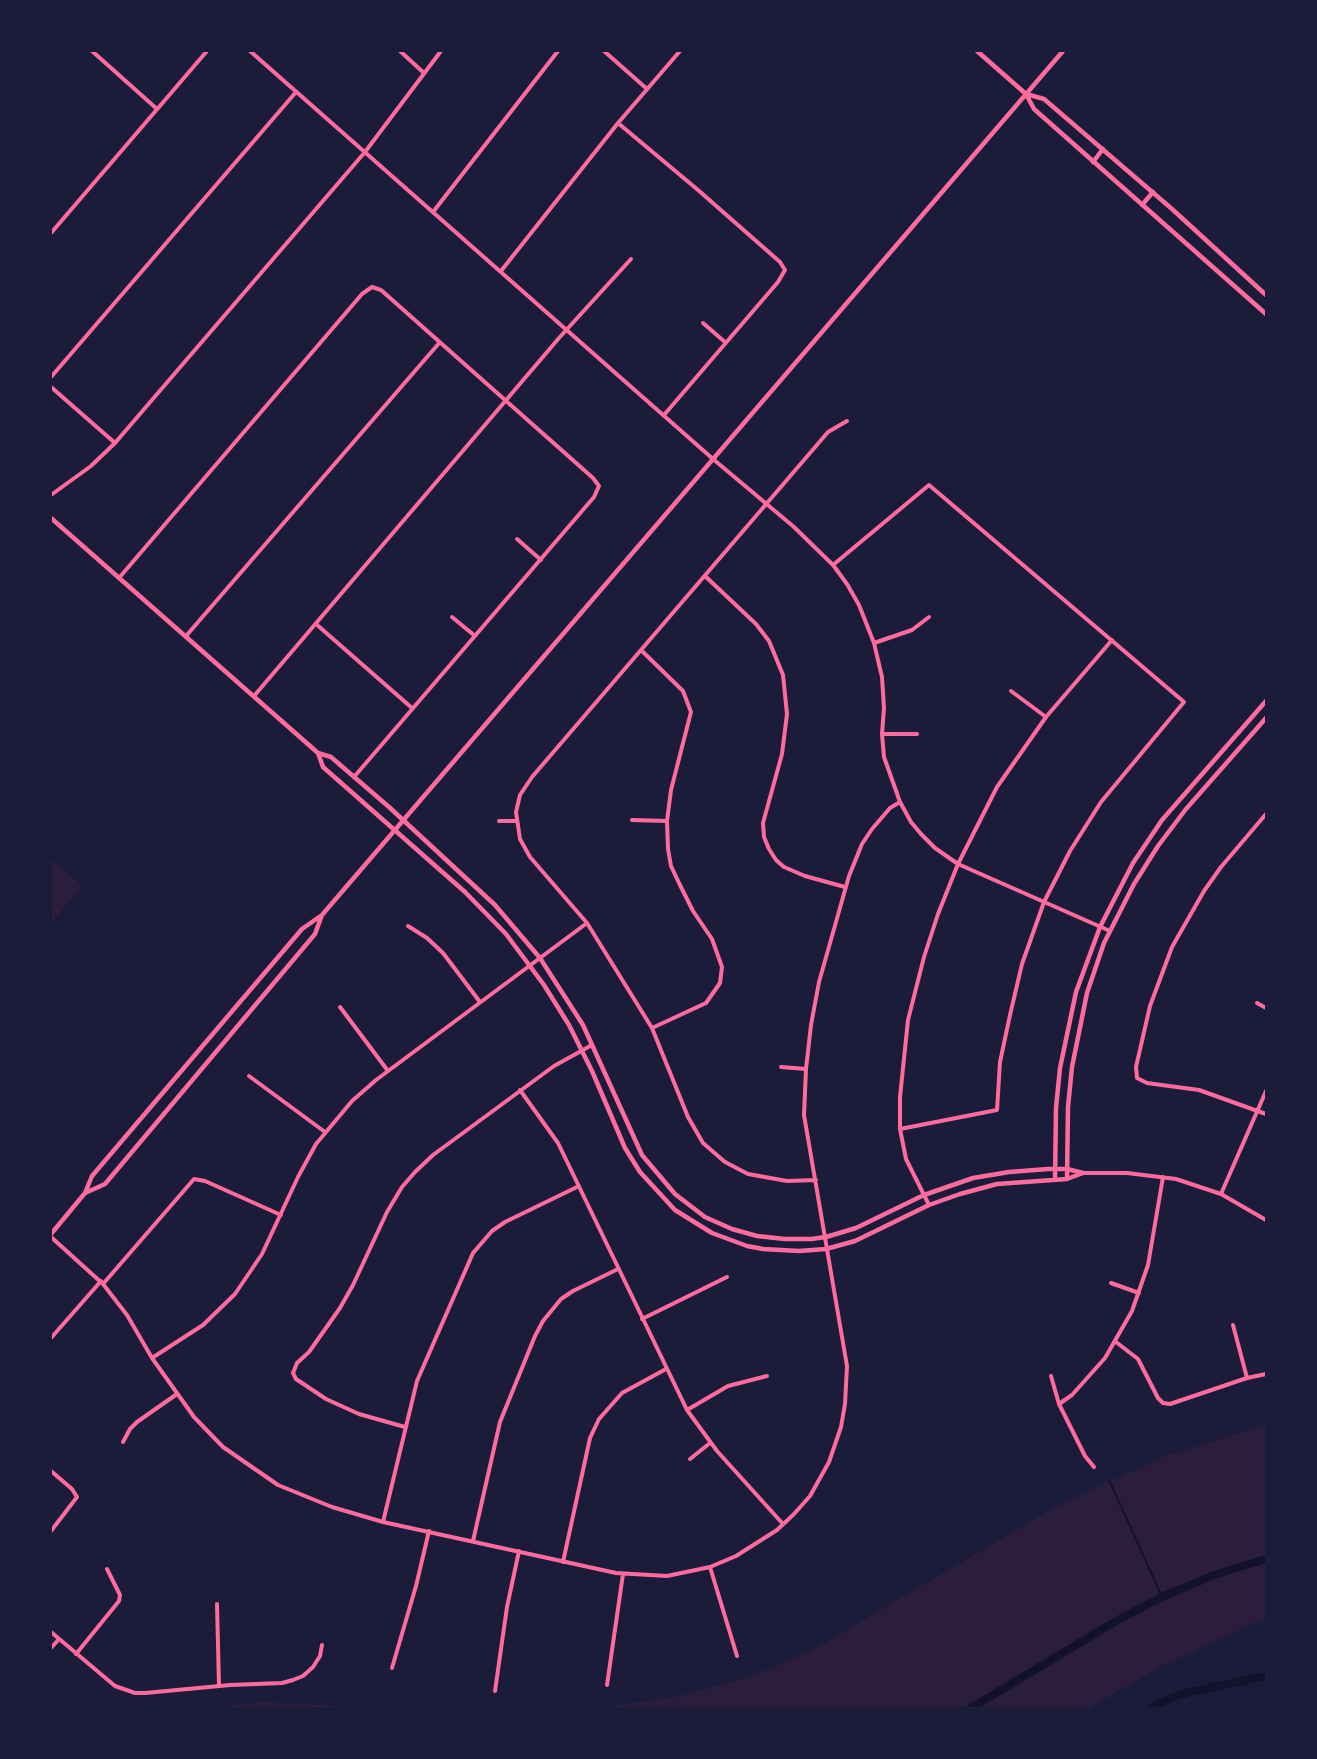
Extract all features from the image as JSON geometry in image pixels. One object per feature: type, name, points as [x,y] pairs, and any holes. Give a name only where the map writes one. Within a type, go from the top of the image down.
[{"type":"street","points":[[92,51],[158,109]]},
{"type":"street","points":[[51,233],[207,51]]},
{"type":"street","points":[[250,51],[713,459],[813,543],[832,565],[847,584],[859,605],[874,643],[882,676],[885,708],[882,734],[884,757],[900,802],[921,834],[935,848],[958,864],[1110,931]]},
{"type":"street","points":[[400,51],[424,73]]},
{"type":"street","points":[[51,495],[91,466],[115,443],[365,152],[441,51]]},
{"type":"street","points":[[433,212],[558,51]]},
{"type":"street","points":[[604,51],[647,89]]},
{"type":"street","points":[[501,271],[618,123],[680,51]]},
{"type":"street","points":[[978,51],[1026,94],[1034,109],[1266,314]]},
{"type":"street","points":[[900,802],[881,819],[862,844],[845,887],[819,982],[806,1069],[804,1115],[847,1366],[845,1404],[835,1448],[810,1496],[783,1524],[749,1549],[710,1567],[667,1576],[623,1574],[383,1522],[332,1506],[278,1485],[224,1447],[194,1417],[152,1358],[127,1315],[102,1283],[51,1235],[85,1194],[92,1176],[302,929],[322,915],[1063,51]]},
{"type":"street","points":[[51,377],[296,92]]},
{"type":"street","points":[[1026,94],[1044,99],[1153,192],[1266,295]]},
{"type":"street","points":[[618,123],[780,262],[785,270],[778,282],[664,416]]},
{"type":"street","points":[[1093,162],[1103,149]]},
{"type":"street","points":[[1142,205],[1153,192]]},
{"type":"street","points":[[254,696],[567,330],[631,259]]},
{"type":"street","points":[[119,578],[362,294],[372,287],[381,290],[593,478],[599,486],[594,497],[354,777]]},
{"type":"street","points":[[703,323],[726,343]]},
{"type":"street","points":[[186,636],[440,342]]},
{"type":"street","points":[[51,387],[115,443]]},
{"type":"street","points":[[816,1180],[788,1181],[748,1174],[725,1162],[703,1143],[688,1117],[652,1028],[587,923],[530,856],[520,839],[516,821],[516,806],[525,786],[766,504],[828,432],[847,421]]},
{"type":"street","points":[[832,565],[929,485],[1184,702],[1101,802],[1070,851],[1044,902],[1022,964],[1010,1015],[1000,1062],[997,1110],[900,1129]]},
{"type":"street","points":[[51,518],[318,753],[331,757],[485,895],[540,958],[568,1002],[592,1045],[637,1146],[657,1175],[682,1201],[718,1223],[757,1236],[785,1239],[826,1237],[864,1225],[924,1195],[973,1178],[1010,1172],[1055,1169],[1083,1173],[1127,1173],[1176,1179],[1221,1194],[1266,1220]]},
{"type":"street","points":[[517,539],[540,560]]},
{"type":"street","points":[[705,576],[756,624],[769,641],[783,675],[787,714],[782,754],[762,823],[769,849],[784,867],[805,876],[845,887]]},
{"type":"street","points":[[452,616],[475,636]]},
{"type":"street","points":[[874,643],[912,630],[929,617]]},
{"type":"street","points":[[316,624],[412,708]]},
{"type":"street","points":[[929,1205],[906,1159],[900,1129],[900,1097],[908,1020],[924,957],[958,864],[997,787],[1046,717],[1112,640]]},
{"type":"street","points":[[642,651],[683,691],[691,712],[671,790],[667,821],[671,866],[693,911],[712,939],[722,967],[720,983],[706,1003],[652,1028]]},
{"type":"street","points":[[1011,691],[1046,717]]},
{"type":"street","points":[[1055,1180],[1056,1108],[1060,1068],[1076,992],[1100,927],[1123,880],[1162,820],[1266,701]]},
{"type":"street","points":[[1067,1179],[1068,1107],[1076,1044],[1087,993],[1110,931],[1134,884],[1173,826],[1266,718]]},
{"type":"street","points":[[882,734],[917,734]]},
{"type":"street","points":[[318,753],[323,767],[481,907],[506,934],[557,1004],[582,1050],[632,1160],[647,1181],[675,1210],[712,1233],[747,1246],[780,1251],[826,1249],[868,1236],[929,1205],[960,1194],[997,1185],[1067,1179],[1083,1173]]},
{"type":"street","points":[[1266,814],[1221,867],[1204,891],[1172,947],[1157,984],[1142,1034],[1136,1067],[1137,1078],[1147,1083],[1199,1090],[1266,1114]]},
{"type":"street","points":[[632,820],[667,821]]},
{"type":"street","points":[[499,821],[516,821]]},
{"type":"street","points":[[85,1194],[105,1184],[315,934],[322,915]]},
{"type":"street","points":[[152,1358],[203,1325],[235,1294],[262,1254],[306,1161],[325,1132],[352,1101],[388,1071],[587,923]]},
{"type":"street","points":[[408,926],[443,952],[480,1002]]},
{"type":"street","points":[[1257,1003],[1266,1008]]},
{"type":"street","points":[[340,1007],[388,1071]]},
{"type":"street","points":[[405,1427],[379,1421],[343,1408],[296,1379],[293,1373],[297,1363],[320,1337],[340,1308],[387,1212],[402,1187],[433,1155],[554,1066],[592,1045]]},
{"type":"street","points":[[197,1053],[204,1066]]},
{"type":"street","points":[[781,1067],[806,1069]]},
{"type":"street","points":[[249,1076],[325,1132]]},
{"type":"street","points":[[520,1090],[558,1143],[687,1410],[710,1443],[783,1524]]},
{"type":"street","points":[[1221,1194],[1266,1091]]},
{"type":"street","points":[[1059,1404],[1087,1380],[1116,1342],[1132,1311],[1151,1254],[1163,1178]]},
{"type":"street","points":[[51,1338],[194,1179],[205,1180],[281,1215]]},
{"type":"street","points":[[383,1522],[405,1427],[423,1364],[473,1253],[492,1231],[505,1222],[579,1186]]},
{"type":"street","points":[[864,1225],[868,1236]]},
{"type":"street","points":[[473,1541],[500,1422],[507,1400],[539,1328],[561,1299],[618,1269]]},
{"type":"street","points":[[642,1319],[727,1277]]},
{"type":"street","points":[[1111,1283],[1139,1293]]},
{"type":"street","points":[[1233,1324],[1247,1378]]},
{"type":"street","points":[[1116,1342],[1138,1359],[1158,1398],[1163,1403],[1170,1404],[1247,1378],[1266,1374]]},
{"type":"street","points":[[563,1562],[590,1438],[599,1419],[622,1393],[666,1369]]},
{"type":"street","points":[[687,1410],[728,1386],[767,1376]]},
{"type":"street","points":[[1051,1376],[1059,1404],[1085,1456],[1094,1467]]},
{"type":"street","points":[[123,1442],[137,1422],[177,1394]]},
{"type":"street","points":[[690,1459],[710,1443]]},
{"type":"street","points":[[51,1471],[72,1489],[77,1497],[51,1531]]},
{"type":"street","points":[[392,1668],[417,1586],[429,1531]]},
{"type":"street","points":[[495,1691],[507,1607],[519,1551]]},
{"type":"street","points":[[710,1567],[737,1656]]},
{"type":"street","points":[[76,1654],[119,1601],[120,1595],[107,1569]]},
{"type":"street","points":[[607,1685],[623,1574]]},
{"type":"street","points":[[217,1604],[219,1686]]},
{"type":"street","points":[[51,1632],[106,1680],[124,1690],[146,1693],[282,1683],[303,1676],[314,1667],[320,1656],[322,1645]]},
{"type":"street","points":[[51,1648],[58,1639]]},
{"type":"shaded area","points":[[51,859],[83,886],[51,923]]},
{"type":"shaded area","points":[[1266,1425],[1266,1618],[1167,1663],[1089,1708],[600,1708],[679,1696],[749,1677],[809,1652],[1057,1506],[1165,1456]]},
{"type":"shaded area","points":[[261,1702],[382,1708],[209,1708]]},
{"type":"waterway","points":[[1110,1482],[1162,1597]]},
{"type":"waterway","points":[[971,1708],[1116,1621],[1162,1597],[1214,1575],[1266,1559]]},
{"type":"waterway","points":[[1151,1708],[1173,1697],[1190,1692],[1266,1676]]}]
